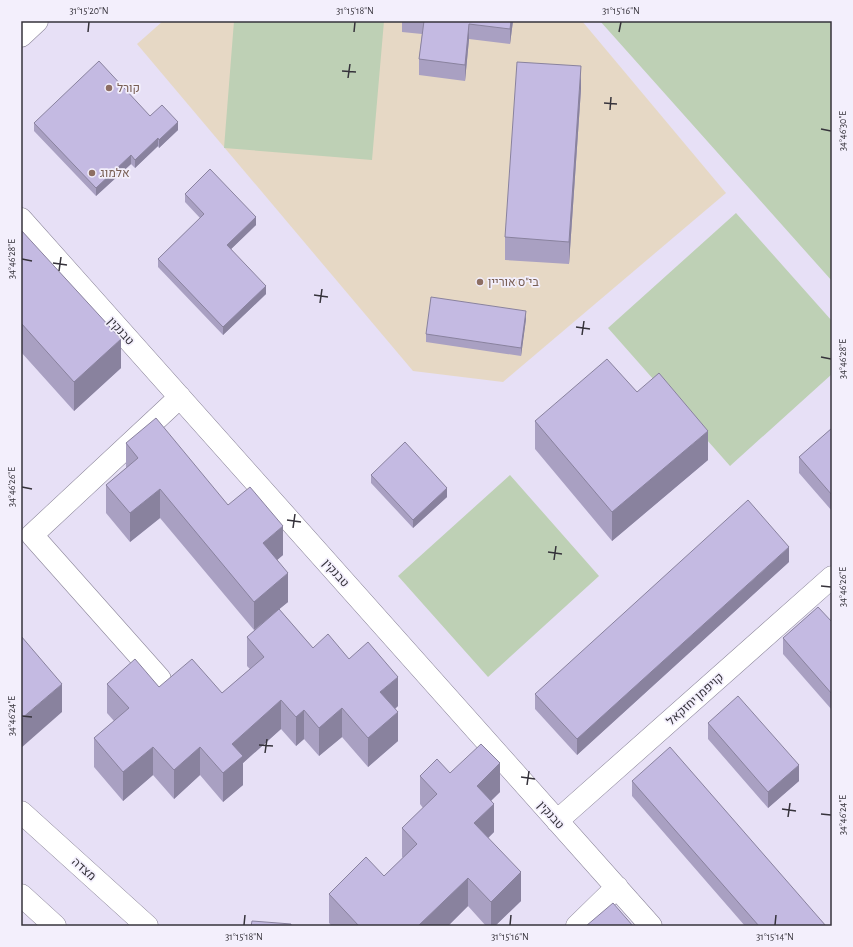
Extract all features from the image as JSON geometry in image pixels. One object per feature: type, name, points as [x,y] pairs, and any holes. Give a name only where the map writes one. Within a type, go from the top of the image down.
[{"type":"street","points":[[21,36],[37,21]]},
{"type":"street","name":"טבנקין","points":[[21,219],[651,926]]},
{"type":"street","points":[[160,679],[32,535],[180,397]]},
{"type":"street","name":"קויפמן יחזקאל","points":[[558,821],[832,577]]},
{"type":"street","name":"מצדה","points":[[21,812],[147,926]]},
{"type":"street","points":[[577,926],[617,887]]},
{"type":"street","points":[[21,895],[55,926]]},
{"type":"shaded area","name":"בי\"ס אוריין","points":[[163,21],[582,21],[726,193],[503,382],[413,371],[137,44]]},
{"type":"green space","points":[[234,21],[384,21],[372,160],[224,148]]},
{"type":"green space","points":[[600,21],[832,21],[832,281]]},
{"type":"green space","points":[[736,213],[832,321],[832,374],[730,466],[608,328]]},
{"type":"green space","points":[[510,475],[599,576],[488,677],[398,576]]},
{"type":"building","points":[[424,21],[511,21],[510,29],[469,24],[465,65],[419,59]]},
{"type":"building","points":[[99,61],[150,116],[162,105],[178,122],[159,140],[158,138],[135,160],[131,155],[96,188],[34,123]]},
{"type":"building","points":[[517,62],[581,66],[569,242],[505,237]]},
{"type":"building","points":[[210,169],[256,217],[227,245],[266,286],[223,327],[158,259],[204,214],[185,194]]},
{"type":"building","points":[[21,230],[121,339],[74,382],[21,323]]},
{"type":"building","points":[[431,297],[526,311],[521,348],[426,334]]},
{"type":"building","points":[[607,359],[637,392],[659,373],[708,431],[612,512],[535,421]]},
{"type":"building","points":[[156,418],[228,505],[250,487],[283,526],[263,543],[288,573],[254,602],[160,489],[130,513],[106,485],[138,458],[126,443]]},
{"type":"building","points":[[832,428],[832,495],[799,457]]},
{"type":"building","points":[[405,442],[447,488],[413,520],[371,475]]},
{"type":"building","points":[[748,500],[789,547],[577,739],[535,694]]},
{"type":"building","points":[[818,607],[832,622],[832,694],[783,638]]},
{"type":"building","points":[[279,609],[313,648],[328,634],[349,659],[368,642],[398,677],[380,692],[398,712],[368,738],[342,708],[319,728],[304,710],[296,717],[281,700],[232,744],[243,756],[223,773],[200,747],[174,770],[153,747],[123,772],[94,738],[129,708],[107,684],[135,659],[159,687],[192,659],[222,693],[264,657],[247,637]]},
{"type":"building","points":[[21,636],[62,684],[21,719]]},
{"type":"building","points":[[738,696],[799,765],[768,792],[708,723]]},
{"type":"building","points":[[481,744],[500,763],[477,786],[494,804],[474,823],[521,872],[491,902],[468,878],[418,926],[359,926],[329,894],[366,857],[384,876],[417,844],[402,828],[437,794],[420,776],[437,759],[450,773]]},
{"type":"building","points":[[670,747],[826,926],[759,926],[632,781]]},
{"type":"building","points":[[613,903],[633,926],[586,926]]},
{"type":"building","points":[[252,921],[291,924],[291,926],[251,926]]},
{"type":"place","name":"קורל","points":[[109,88]]},
{"type":"place","name":"אלמוג","points":[[92,173]]},
{"type":"place","name":"בי\"ס אוריין","points":[[480,282]]}]
